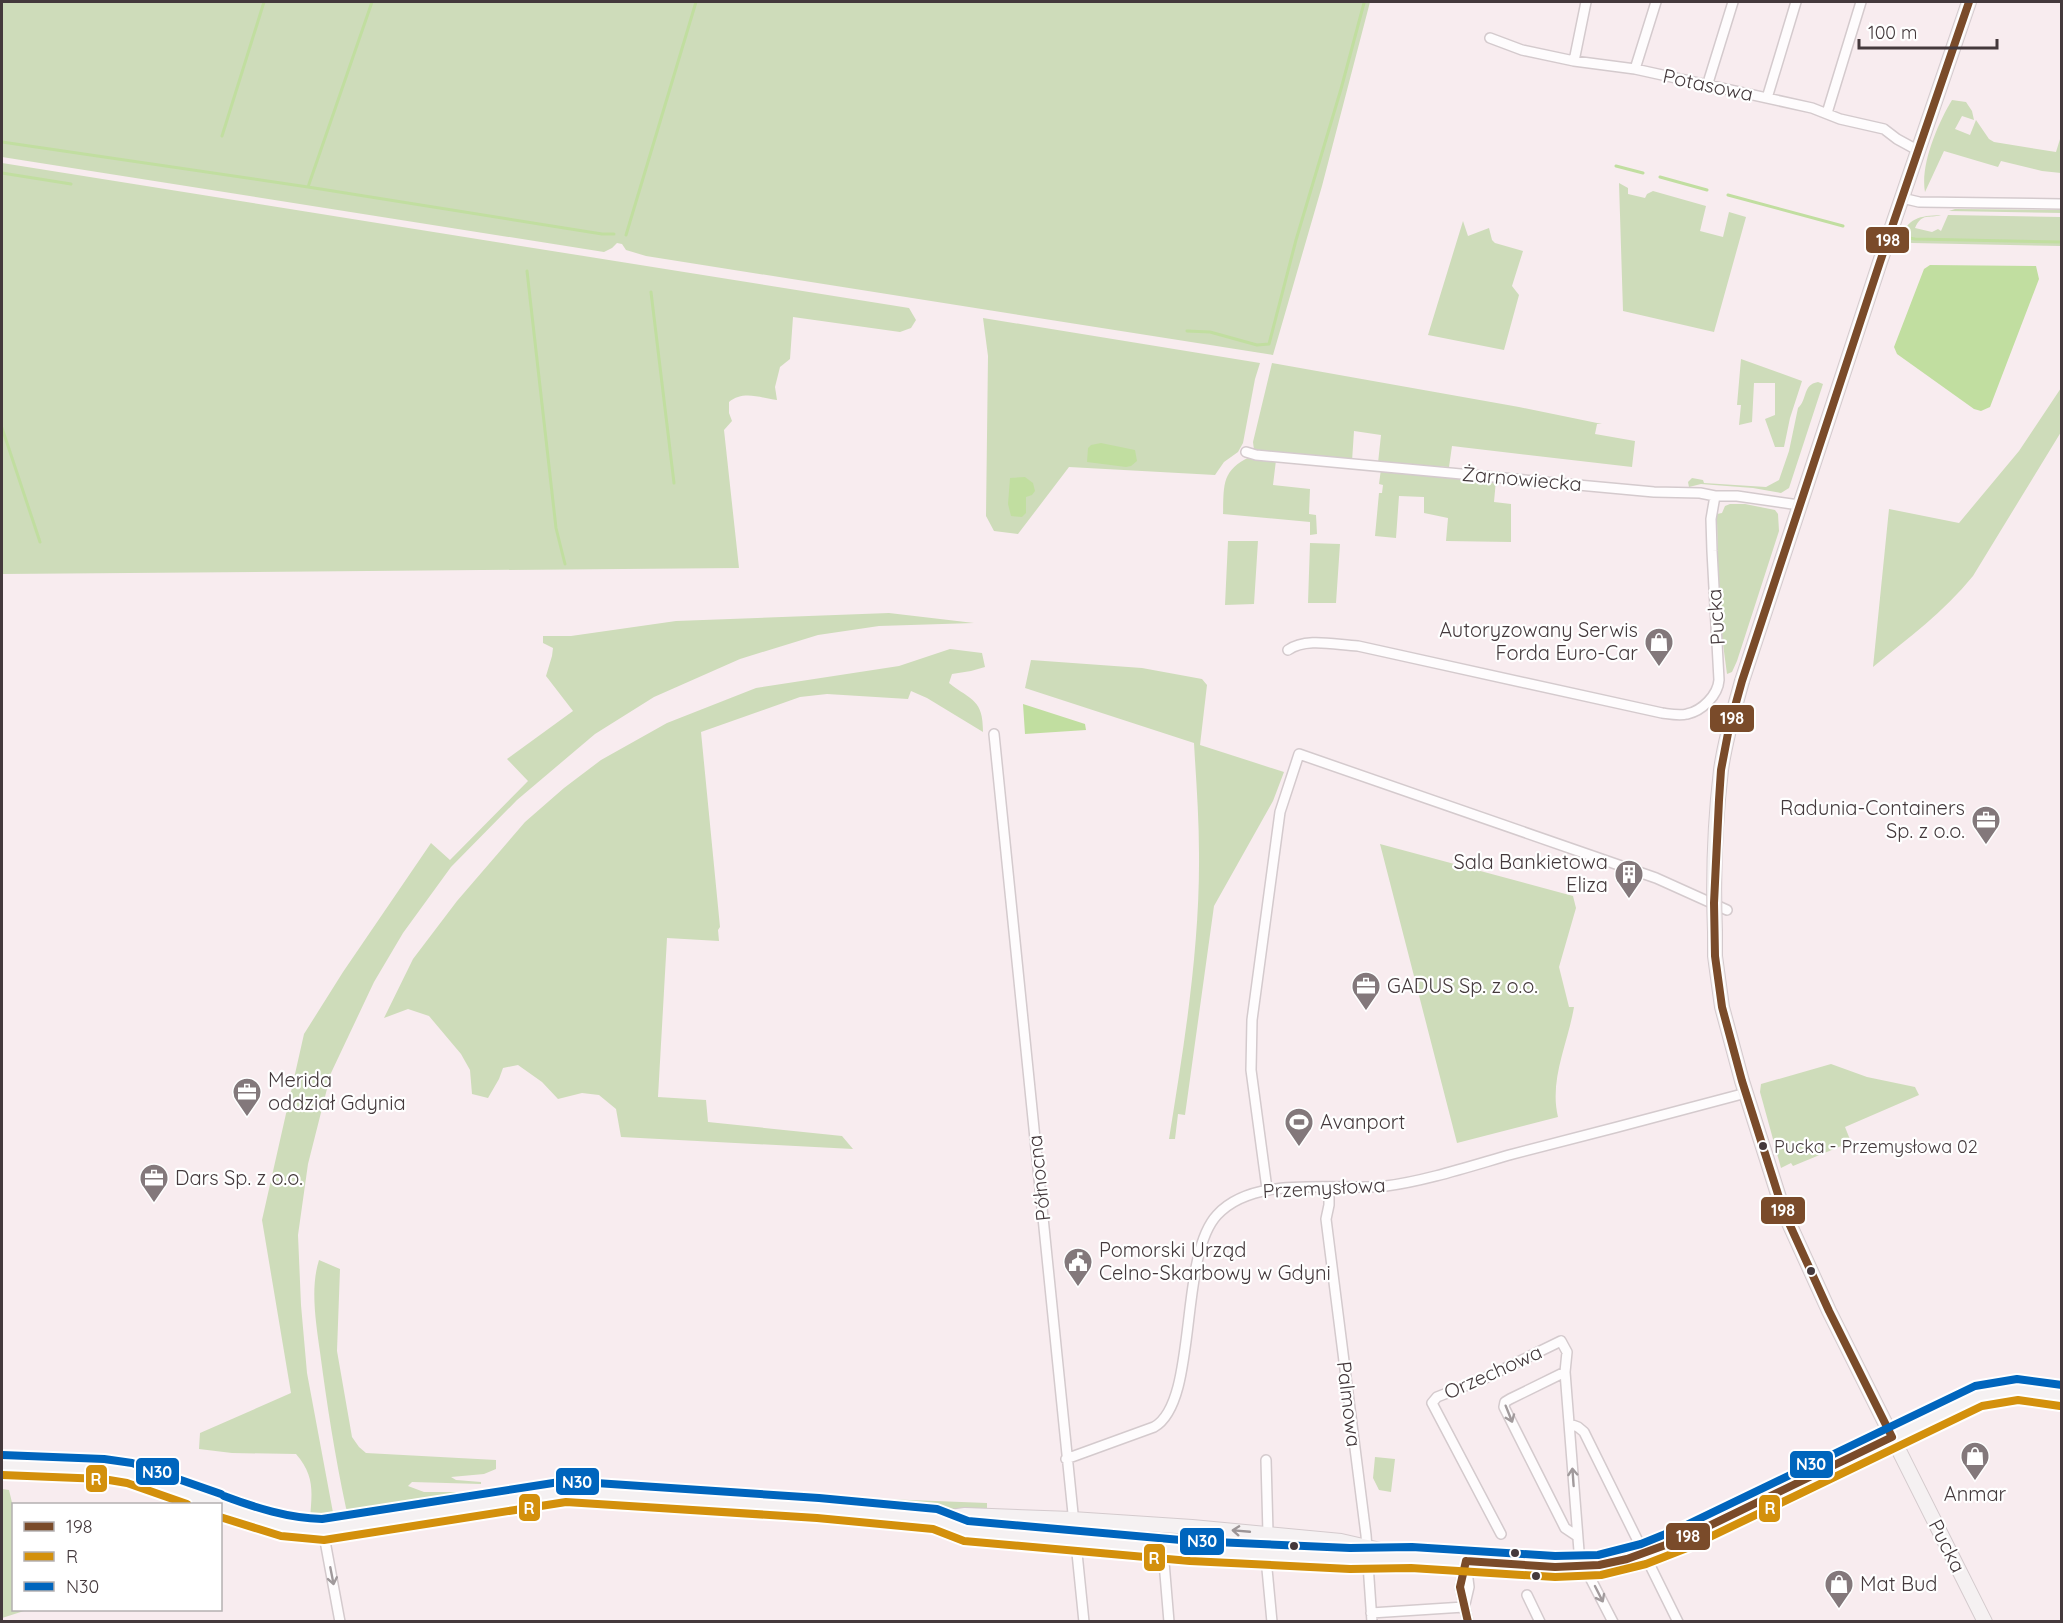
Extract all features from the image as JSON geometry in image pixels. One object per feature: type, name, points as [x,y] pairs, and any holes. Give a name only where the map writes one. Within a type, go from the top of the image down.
[{"type":"main road","name":"Pucka","points":[[1969,2],[1799,505],[1729,728],[1721,770],[1714,932],[1722,1007],[1783,1210],[1892,1437],[1985,1622]]},
{"type":"main road","points":[[222,1506],[283,1527],[323,1530],[566,1491],[818,1508],[936,1519],[965,1515],[1192,1527],[1268,1533],[1366,1552],[1411,1557],[1555,1567],[1584,1566],[1644,1554],[1710,1525],[1963,1402],[1993,1392],[2018,1389],[2061,1396]]},
{"type":"main road","points":[[2,1466],[104,1469],[129,1473],[213,1503]]},
{"type":"main road","points":[[936,1519],[965,1531],[1191,1551],[1268,1555],[1366,1552]]},
{"type":"main road","points":[[1191,1551],[1192,1527]]},
{"type":"street","points":[[1574,61],[1586,2]]},
{"type":"street","points":[[1635,69],[1656,2]]},
{"type":"street","points":[[1707,86],[1733,2]]},
{"type":"street","points":[[1767,98],[1796,2]]},
{"type":"street","points":[[1827,113],[1861,2]]},
{"type":"street","name":"Potasowa","points":[[1490,38],[1522,50],[1574,61],[1635,69],[1827,113],[1840,119],[1884,129],[1919,151]]},
{"type":"street","points":[[1902,198],[1918,202],[2061,204]]},
{"type":"street","name":"Żarnowiecka","points":[[1246,452],[1256,455],[1654,492],[1737,496],[1799,505]]},
{"type":"street","name":"Pucka","points":[[1288,650],[1300,644],[1311,643],[1372,648],[1678,715],[1692,712],[1717,692],[1719,686],[1712,551],[1714,496]]},
{"type":"street","name":"Północna","points":[[994,734],[1084,1622]]},
{"type":"street","points":[[1267,1189],[1252,1080],[1252,1020],[1280,812],[1299,754],[1656,878],[1727,910]]},
{"type":"street","name":"Przemysłowa","points":[[1066,1459],[1154,1427],[1165,1418],[1177,1389],[1204,1236],[1216,1216],[1240,1197],[1267,1189],[1380,1186],[1404,1183],[1746,1093]]},
{"type":"street","name":"Palmowa","points":[[1329,1187],[1326,1219],[1366,1552],[1371,1617]]},
{"type":"street","name":"Orzechowa","points":[[1501,1534],[1432,1403],[1437,1397],[1484,1380],[1561,1341],[1567,1352],[1565,1372]]},
{"type":"street","points":[[1577,1536],[1565,1528],[1504,1407],[1505,1402],[1510,1399],[1565,1372],[1577,1536],[1584,1566],[1613,1622]]},
{"type":"street","points":[[1570,1424],[1584,1432],[1678,1622]]},
{"type":"street","points":[[1266,1460],[1268,1533]]},
{"type":"street","points":[[323,1530],[340,1622]]},
{"type":"street","points":[[1166,1549],[1164,1562],[1169,1622]]},
{"type":"street","points":[[1268,1555],[1267,1569],[1272,1622]]},
{"type":"street","points":[[1466,1562],[1460,1587],[1468,1622]]},
{"type":"street","points":[[1527,1595],[1540,1622]]},
{"type":"street","points":[[1371,1617],[1464,1607]]},
{"type":"shaded area","points":[[2,2],[1370,2],[1322,186],[1273,355],[646,256],[626,250],[622,244],[617,243],[604,252],[2,157]]},
{"type":"shaded area","points":[[1952,100],[1966,102],[1972,111],[1974,120],[1962,116],[1955,129],[1970,135],[1976,120],[1989,139],[1994,142],[2056,152],[2061,136],[2061,173],[2001,161],[1998,167],[1944,151],[1925,192],[1925,169],[1931,144]]},
{"type":"shaded area","points":[[2,163],[909,308],[916,320],[911,328],[900,332],[793,317],[790,359],[780,367],[775,387],[777,400],[740,396],[729,402],[732,421],[724,430],[739,568],[2,574]]},
{"type":"shaded area","points":[[1619,183],[1628,188],[1628,194],[1645,198],[1653,191],[1706,206],[1700,231],[1723,237],[1729,212],[1746,217],[1714,332],[1623,311]]},
{"type":"shaded area","points":[[1955,209],[2061,210],[2062,213],[1949,211]]},
{"type":"shaded area","points":[[1941,215],[1923,218],[1915,228],[1932,232],[1938,229],[1941,231],[1948,215],[2061,217],[2061,246],[1900,241],[1906,227],[1915,219]]},
{"type":"shaded area","points":[[1463,221],[1468,236],[1489,228],[1495,243],[1523,251],[1512,286],[1519,295],[1504,350],[1428,335]]},
{"type":"shaded area","points":[[1930,265],[2036,266],[2039,279],[1990,407],[1981,411],[1974,409],[1897,354],[1894,347],[1924,269]]},
{"type":"shaded area","points":[[983,318],[1260,363],[1243,443],[1238,452],[1224,462],[1215,475],[1069,467],[1018,534],[994,531],[986,516],[988,356]]},
{"type":"shaded area","points":[[1741,359],[1802,381],[1790,418],[1784,447],[1775,447],[1765,419],[1775,415],[1775,383],[1754,383],[1752,422],[1739,425],[1741,405],[1737,405]]},
{"type":"shaded area","points":[[1272,363],[1602,424],[1597,424],[1595,434],[1635,441],[1632,467],[1452,446],[1449,467],[1378,463],[1381,435],[1354,431],[1352,461],[1267,454],[1254,450],[1253,442]]},
{"type":"shaded area","points":[[1818,382],[1823,384],[1789,488],[1781,493],[1753,488],[1701,484],[1689,487],[1688,482],[1692,478],[1703,480],[1704,483],[1766,487],[1779,480],[1789,451],[1798,408],[1807,389]]},
{"type":"shaded area","points":[[2061,388],[2061,432],[1973,576],[1938,613],[1873,667],[1889,509],[1959,523],[2019,451]]},
{"type":"shaded area","points":[[1101,443],[1135,450],[1137,461],[1126,467],[1087,462],[1088,448]]},
{"type":"shaded area","points":[[1250,457],[1276,460],[1273,485],[1310,489],[1309,514],[1316,515],[1317,534],[1310,535],[1310,522],[1223,514],[1224,487],[1229,473]]},
{"type":"shaded area","points":[[1381,469],[1496,480],[1494,502],[1511,504],[1511,542],[1446,541],[1448,518],[1424,513],[1424,497],[1399,496],[1396,538],[1375,536],[1379,493],[1382,493],[1383,485],[1379,484]]},
{"type":"shaded area","points":[[1025,477],[1033,483],[1035,491],[1026,497],[1026,513],[1022,517],[1011,516],[1008,504],[1010,478]]},
{"type":"shaded area","points":[[1745,504],[1775,510],[1778,514],[1779,531],[1737,661],[1732,672],[1727,674],[1719,614],[1717,514],[1722,513],[1725,506]]},
{"type":"shaded area","points":[[1228,541],[1258,541],[1254,604],[1225,605]]},
{"type":"shaded area","points":[[1310,543],[1340,544],[1336,603],[1308,603]]},
{"type":"shaded area","points":[[889,613],[974,623],[879,626],[818,635],[740,659],[654,697],[595,734],[517,800],[451,867],[403,933],[374,982],[331,1073],[308,1164],[298,1235],[301,1305],[307,1373],[334,1518],[310,1519],[311,1485],[306,1470],[296,1454],[232,1453],[199,1449],[200,1433],[291,1393],[262,1220],[304,1034],[343,972],[431,843],[450,860],[528,781],[507,759],[573,711],[546,676],[553,648],[543,643],[543,636],[571,636],[676,621]]},
{"type":"shaded area","points":[[950,649],[982,653],[985,667],[952,674],[949,683],[975,702],[981,713],[983,732],[927,698],[911,691],[908,699],[827,694],[800,697],[701,732],[720,927],[719,941],[667,938],[658,1097],[706,1100],[708,1122],[842,1136],[853,1149],[621,1137],[616,1109],[599,1095],[582,1093],[558,1099],[542,1082],[518,1065],[503,1068],[488,1098],[472,1094],[470,1070],[461,1054],[429,1016],[408,1009],[384,1018],[413,959],[457,901],[525,822],[601,760],[667,723],[756,688],[899,666]]},
{"type":"shaded area","points":[[1031,660],[1142,668],[1202,679],[1207,685],[1200,745],[1284,772],[1273,801],[1214,906],[1185,1115],[1178,1114],[1175,1139],[1169,1139],[1190,997],[1199,889],[1194,743],[1025,688]]},
{"type":"shaded area","points":[[1023,704],[1085,724],[1086,730],[1025,734]]},
{"type":"shaded area","points":[[1380,844],[1573,896],[1576,908],[1559,967],[1569,1007],[1574,1007],[1558,1075],[1556,1103],[1558,1117],[1457,1143]]},
{"type":"shaded area","points":[[1831,1064],[1867,1077],[1915,1087],[1919,1095],[1845,1127],[1851,1142],[1793,1166],[1791,1163],[1781,1168],[1760,1092],[1761,1084]]},
{"type":"shaded area","points":[[319,1260],[340,1269],[337,1351],[352,1437],[366,1453],[496,1460],[496,1469],[484,1474],[451,1477],[456,1480],[481,1482],[481,1484],[412,1482],[408,1486],[424,1492],[485,1492],[483,1496],[369,1515],[350,1516],[346,1508],[335,1450],[317,1329],[314,1294]]},
{"type":"shaded area","points":[[1375,1457],[1395,1459],[1391,1492],[1379,1490],[1373,1478]]},
{"type":"shaded area","points":[[1871,1459],[1873,1462],[1777,1509],[1775,1506]]},
{"type":"shaded area","points":[[2,1489],[9,1490],[12,1503],[12,1611],[24,1611],[2,1618]]},
{"type":"shaded area","points":[[884,1499],[987,1503],[987,1508],[971,1510],[901,1506],[893,1505]]},
{"type":"shaded area","points":[[762,1518],[925,1529],[929,1534]]},
{"type":"shaded area","points":[[943,1519],[1063,1525],[1066,1528],[1063,1533],[1018,1531],[944,1522]]},
{"type":"shaded area","points":[[1108,1527],[1179,1533],[1183,1535],[1183,1539],[1179,1543],[1107,1537]]},
{"type":"shaded area","points":[[950,1533],[1003,1543],[1058,1549],[1066,1553],[1009,1548],[941,1536]]},
{"type":"shaded area","points":[[1198,1535],[1347,1548],[1347,1555],[1198,1545]]},
{"type":"waterway","points":[[222,136],[264,2]]},
{"type":"waterway","points":[[308,187],[372,2]]},
{"type":"waterway","points":[[626,235],[696,2]]},
{"type":"waterway","points":[[1187,331],[1210,332],[1257,345],[1269,344],[1296,240],[1364,3]]},
{"type":"waterway","points":[[2,142],[614,234]]},
{"type":"waterway","points":[[1616,166],[1643,173]]},
{"type":"waterway","points":[[2,173],[71,184]]},
{"type":"waterway","points":[[1660,177],[1707,190]]},
{"type":"waterway","points":[[1728,195],[1843,226]]},
{"type":"waterway","points":[[1903,237],[2062,242]]},
{"type":"waterway","points":[[527,271],[556,528],[565,564]]},
{"type":"waterway","points":[[651,292],[674,483]]},
{"type":"waterway","points":[[2,428],[40,542]]},
{"type":"transit line","name":"198","points":[[1892,1437],[1829,1311],[1783,1210],[1742,1081],[1722,1007],[1715,956],[1714,903],[1719,800],[1721,770],[1729,728],[1742,681],[1880,262],[1969,2]]},
{"type":"transit line","name":"N30","points":[[224,1496],[272,1512],[322,1519],[566,1481],[819,1498],[937,1509],[968,1521],[1192,1541],[1350,1548],[1412,1547],[1555,1556],[1598,1555],[1641,1544],[1678,1529],[1975,1386],[2017,1379],[2062,1385]]},
{"type":"transit line","name":"R","points":[[222,1518],[281,1536],[324,1540],[566,1502],[817,1518],[933,1529],[964,1541],[1190,1561],[1350,1569],[1411,1568],[1555,1577],[1601,1575],[1646,1564],[1687,1548],[1982,1406],[2018,1400],[2060,1406]]},
{"type":"transit line","name":"198","points":[[1466,1561],[1555,1567],[1599,1565],[1627,1559],[1682,1539],[1892,1437]]},
{"type":"transit line","name":"N30","points":[[2,1455],[104,1459],[132,1463],[221,1494]]},
{"type":"transit line","name":"R","points":[[2,1475],[103,1479],[127,1483],[184,1503]]},
{"type":"transit line","name":"198","points":[[1466,1561],[1460,1587],[1468,1622]]},
{"type":"place","name":"Autoryzowany Serwis Forda Euro-Car","points":[[1659,668]]},
{"type":"place","name":"Radunia-Containers Sp. z o.o.","points":[[1986,846]]},
{"type":"place","name":"Sala Bankietowa Eliza","points":[[1629,900]]},
{"type":"place","name":"GADUS Sp. z o.o.","points":[[1366,1012]]},
{"type":"place","name":"Merida oddział Gdynia","points":[[247,1118]]},
{"type":"place","name":"Pucka - Przemysłowa 02","points":[[1763,1146]]},
{"type":"place","name":"Avanport","points":[[1299,1148]]},
{"type":"place","name":"Dars Sp. z o.o.","points":[[154,1204]]},
{"type":"place","name":"Pomorski Urząd Celno-Skarbowy w Gdyni","points":[[1078,1288]]},
{"type":"place","name":"Anmar","points":[[1975,1482]]},
{"type":"place","name":"Mat Bud","points":[[1839,1610]]}]
